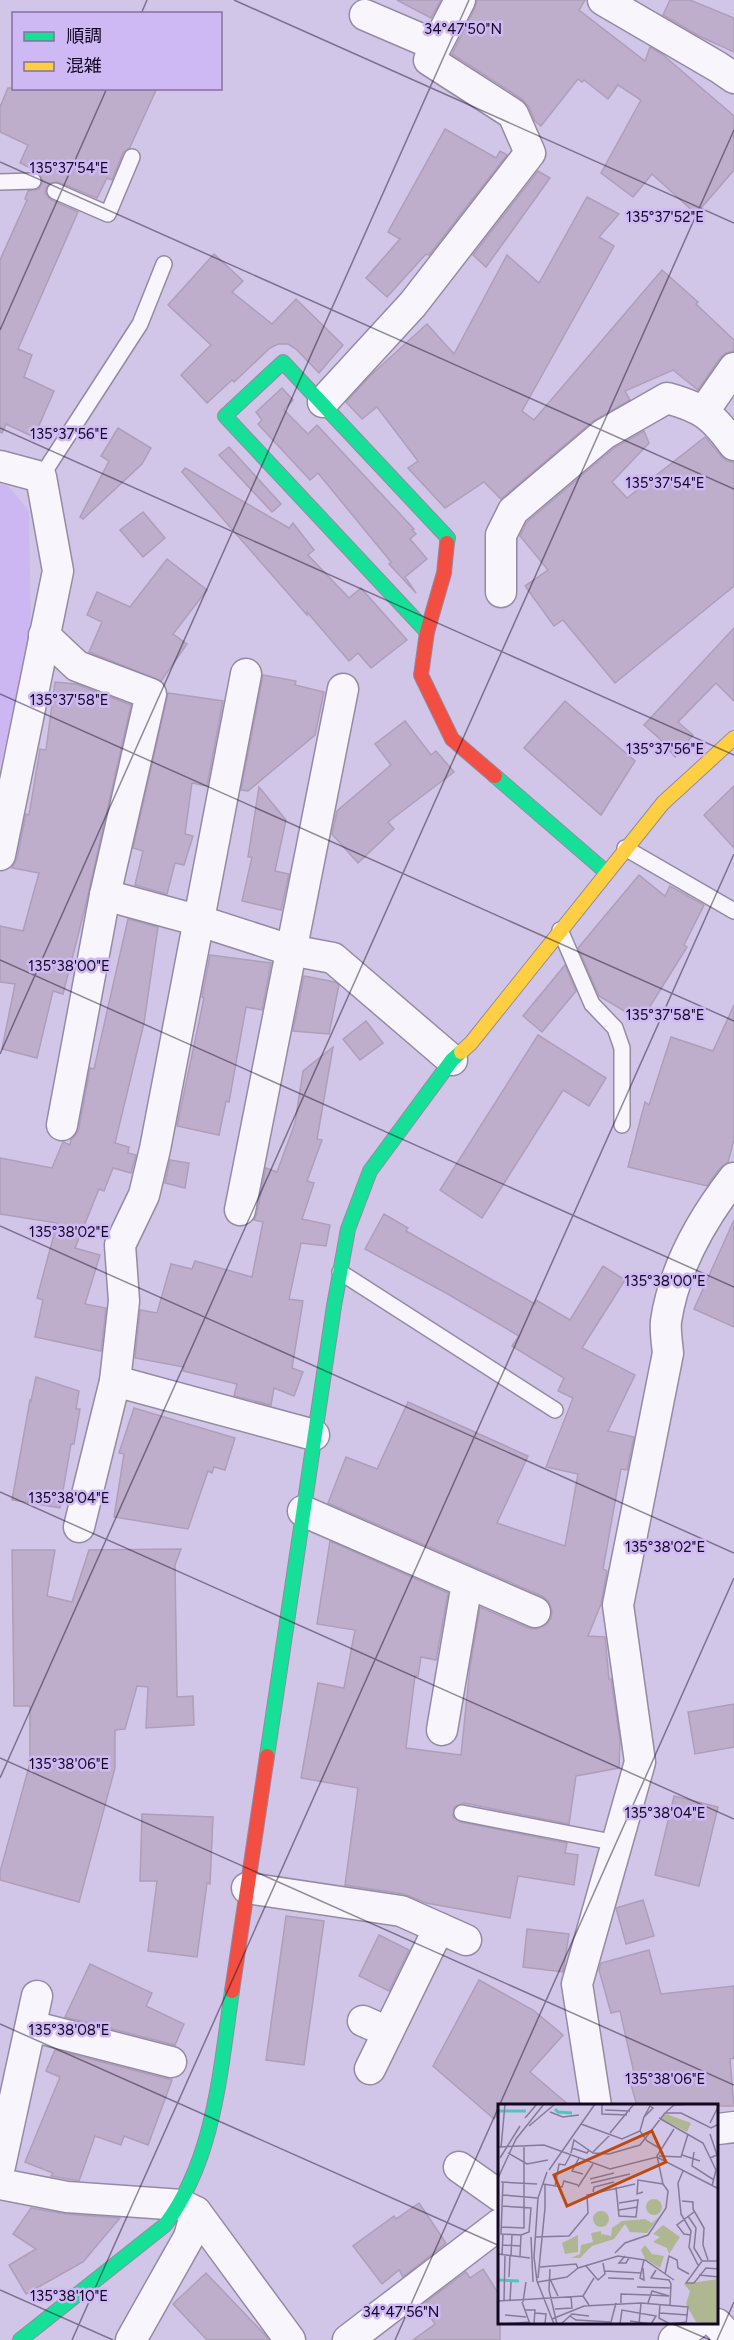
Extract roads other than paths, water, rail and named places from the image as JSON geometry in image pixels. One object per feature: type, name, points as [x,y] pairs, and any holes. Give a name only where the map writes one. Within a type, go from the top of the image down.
[{"type":"street","points":[[322,402],[413,304],[530,153],[513,114],[429,60],[460,0]]},
{"type":"street","points":[[603,0],[734,78]]},
{"type":"street","points":[[365,15],[435,45]]},
{"type":"street","points":[[427,632],[225,416],[283,362],[448,538],[444,573],[427,632],[421,675],[452,739],[606,872]]},
{"type":"street","points":[[704,411],[734,369]]},
{"type":"street","points":[[501,592],[501,535],[513,512],[604,434],[667,398],[694,405],[704,411],[734,445]]},
{"type":"street","points":[[0,466],[41,477],[58,571],[0,855]]},
{"type":"street","points":[[44,635],[77,666],[151,694],[105,895],[62,1125]]},
{"type":"street","points":[[80,1527],[115,1381],[124,1301],[120,1245],[144,1195],[155,1149],[246,674]]},
{"type":"street","points":[[240,1210],[343,689]]},
{"type":"street","points":[[131,2340],[189,2237],[189,2209],[217,2091],[314,1435],[348,1229],[370,1171],[452,1060],[471,1043],[663,803],[734,738]]},
{"type":"street","points":[[105,895],[200,921],[290,950],[333,958],[452,1060]]},
{"type":"street","points":[[596,2104],[577,1984],[640,1761],[618,1605],[668,1353],[666,1323],[674,1283],[699,1231],[734,1178]]},
{"type":"street","points":[[115,1381],[314,1435]]},
{"type":"street","points":[[303,1512],[535,1612]]},
{"type":"street","points":[[442,1730],[467,1583]]},
{"type":"street","points":[[247,1888],[401,1911],[452,1934],[376,2027],[370,2069]]},
{"type":"street","points":[[0,2166],[19,2038],[37,1996]]},
{"type":"street","points":[[19,2038],[171,2062]]},
{"type":"street","points":[[719,2129],[734,2127]]},
{"type":"street","points":[[459,2167],[498,2195]]},
{"type":"street","points":[[0,2184],[67,2197],[189,2209],[290,2340]]},
{"type":"street","points":[[20,2340],[165,2225],[189,2209]]},
{"type":"street","points":[[348,2340],[498,2226]]},
{"type":"street","points":[[674,2340],[694,2325]]},
{"type":"street","points":[[718,2325],[732,2340]]},
{"type":"lane","points":[[55,191],[108,214],[132,158]]},
{"type":"lane","points":[[0,182],[33,181]]},
{"type":"lane","points":[[41,477],[140,324],[164,264]]},
{"type":"lane","points":[[625,848],[734,911]]},
{"type":"lane","points":[[560,930],[592,1004],[615,1028],[622,1048],[622,1125]]},
{"type":"lane","points":[[340,1272],[555,1410]]},
{"type":"lane","points":[[462,1813],[617,1843]]}]
